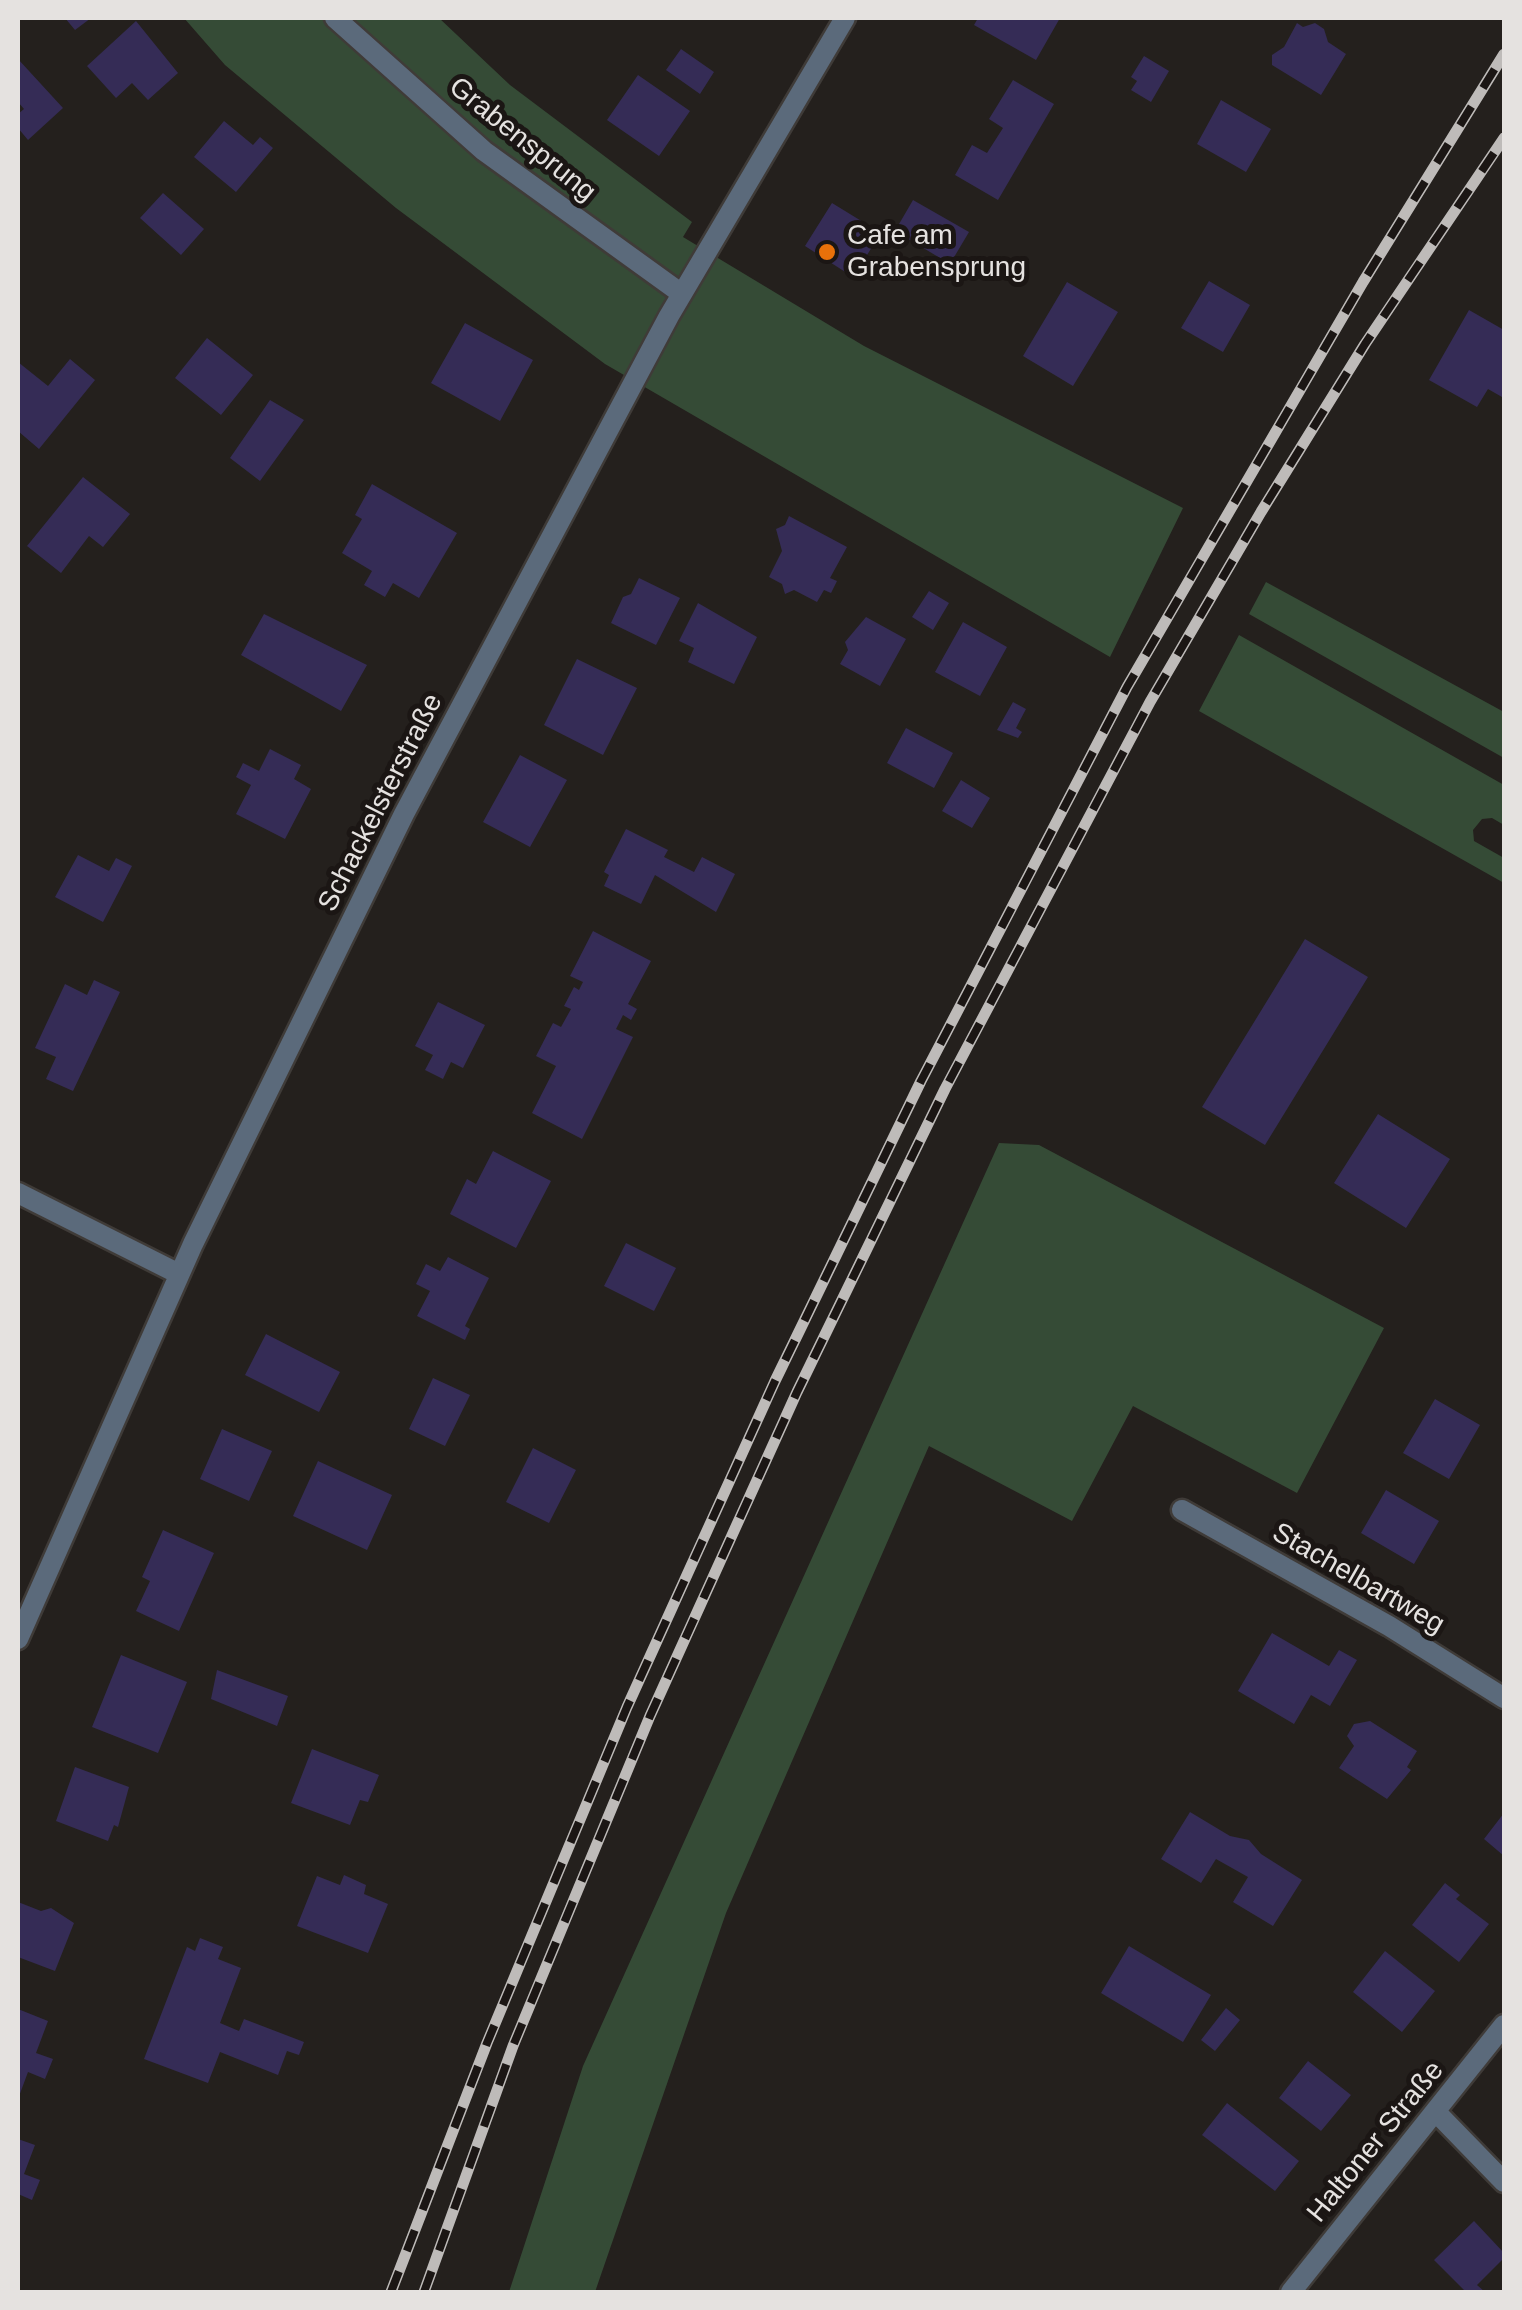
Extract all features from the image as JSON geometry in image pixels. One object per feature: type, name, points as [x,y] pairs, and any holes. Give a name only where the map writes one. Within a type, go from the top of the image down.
[{"type":"street","name":"Grabensprung","points":[[335,18],[484,151],[682,294]]},
{"type":"street","name":"Schackelsterstraße","points":[[18,1640],[179,1274],[404,814],[682,294],[844,18]]},
{"type":"street","points":[[18,1193],[179,1274]]},
{"type":"street","name":"Stachelbartweg","points":[[1182,1510],[1390,1626],[1504,1698]]},
{"type":"street","name":"Haltoner Straße","points":[[1291,2292],[1504,2026]]},
{"type":"street","points":[[1436,2112],[1504,2182]]},
{"type":"green space","points":[[184,18],[439,18],[510,85],[692,222],[683,237],[864,346],[1183,508],[1110,657],[605,364],[396,208],[225,65]]},
{"type":"green space","points":[[1266,582],[1504,712],[1504,758],[1249,614]]},
{"type":"green space","points":[[1239,635],[1504,785],[1504,825],[1492,818],[1482,819],[1473,830],[1474,841],[1504,858],[1504,883],[1199,711]]},
{"type":"green space","points":[[999,1143],[1039,1145],[1384,1328],[1297,1493],[1133,1406],[1072,1521],[929,1446],[726,1913],[595,2292],[509,2292],[583,2066]]},
{"type":"building","points":[[65,18],[91,18],[75,30]]},
{"type":"building","points":[[978,18],[1060,18],[1036,60],[974,25]]},
{"type":"building","points":[[136,21],[178,73],[148,100],[132,83],[116,98],[87,66]]},
{"type":"building","points":[[1297,23],[1303,27],[1315,23],[1324,29],[1328,42],[1346,54],[1321,95],[1272,65],[1272,55],[1284,47]]},
{"type":"building","points":[[681,49],[714,72],[700,94],[666,70]]},
{"type":"building","points":[[1144,56],[1169,71],[1151,102],[1131,90],[1137,81],[1131,77]]},
{"type":"building","points":[[18,59],[63,108],[28,140],[18,128],[18,114],[24,109],[18,102]]},
{"type":"building","points":[[638,75],[690,111],[659,156],[607,120]]},
{"type":"building","points":[[1013,80],[1054,104],[998,200],[955,175],[972,145],[987,153],[1003,128],[989,119]]},
{"type":"building","points":[[1221,100],[1271,129],[1246,172],[1197,144]]},
{"type":"building","points":[[224,121],[253,145],[260,137],[273,148],[236,192],[194,157]]},
{"type":"building","points":[[163,193],[204,229],[181,255],[140,218]]},
{"type":"building","points":[[913,200],[969,232],[950,264],[895,231]]},
{"type":"building","points":[[832,203],[881,233],[853,277],[805,246]]},
{"type":"building","points":[[1209,281],[1250,305],[1223,352],[1181,328]]},
{"type":"building","points":[[1067,282],[1118,312],[1073,386],[1023,356]]},
{"type":"building","points":[[1469,310],[1504,330],[1504,393],[1502,397],[1488,389],[1477,407],[1429,380]]},
{"type":"building","points":[[465,323],[533,360],[500,421],[431,383]]},
{"type":"building","points":[[207,338],[253,375],[221,415],[175,378]]},
{"type":"building","points":[[70,359],[95,380],[39,449],[18,431],[18,362],[48,386]]},
{"type":"building","points":[[270,400],[304,420],[260,481],[230,458]]},
{"type":"building","points":[[83,477],[130,514],[103,547],[89,536],[61,573],[27,546]]},
{"type":"building","points":[[372,484],[457,533],[419,598],[393,583],[385,597],[364,585],[372,571],[342,553],[362,519],[355,515]]},
{"type":"building","points":[[789,516],[847,547],[830,578],[837,581],[831,593],[824,590],[817,602],[794,590],[785,594],[782,584],[769,577],[782,551],[776,529],[785,525]]},
{"type":"building","points":[[639,578],[680,598],[656,645],[611,623],[623,597],[631,594]]},
{"type":"building","points":[[929,591],[949,603],[933,630],[912,617]]},
{"type":"building","points":[[698,603],[757,637],[734,684],[688,662],[694,648],[679,641]]},
{"type":"building","points":[[264,614],[367,665],[341,711],[241,655]]},
{"type":"building","points":[[866,617],[906,639],[880,686],[840,664],[848,650],[845,642]]},
{"type":"building","points":[[963,622],[1007,647],[980,696],[935,672]]},
{"type":"building","points":[[577,659],[637,688],[603,755],[544,725]]},
{"type":"building","points":[[1013,702],[1026,709],[1016,728],[1022,732],[1018,738],[997,730]]},
{"type":"building","points":[[906,728],[953,753],[934,788],[887,763]]},
{"type":"building","points":[[270,749],[301,765],[294,779],[311,789],[285,839],[236,814],[251,785],[236,777],[243,763],[259,771]]},
{"type":"building","points":[[520,755],[567,780],[530,847],[483,822]]},
{"type":"building","points":[[961,780],[990,798],[972,828],[942,811]]},
{"type":"building","points":[[626,829],[668,850],[664,857],[694,872],[702,857],[735,874],[716,912],[655,875],[641,904],[604,886],[609,875],[604,872]]},
{"type":"building","points":[[78,855],[109,871],[116,858],[132,866],[103,922],[55,897]]},
{"type":"building","points":[[593,931],[651,961],[628,1004],[637,1009],[631,1020],[623,1015],[616,1029],[633,1037],[582,1139],[532,1113],[556,1066],[536,1056],[553,1023],[561,1027],[571,1009],[564,1006],[574,987],[579,990],[583,982],[570,976]]},
{"type":"building","points":[[1305,939],[1368,977],[1265,1145],[1202,1107]]},
{"type":"building","points":[[94,980],[120,992],[73,1091],[46,1079],[56,1057],[35,1048],[65,984],[87,995]]},
{"type":"building","points":[[438,1002],[485,1025],[463,1068],[451,1062],[443,1079],[425,1070],[433,1055],[415,1046]]},
{"type":"building","points":[[1378,1114],[1450,1159],[1406,1228],[1334,1183]]},
{"type":"building","points":[[493,1151],[551,1181],[516,1248],[450,1214],[467,1179],[476,1184]]},
{"type":"building","points":[[626,1243],[676,1268],[654,1311],[604,1286]]},
{"type":"building","points":[[448,1257],[489,1278],[465,1326],[470,1329],[465,1340],[417,1316],[430,1291],[416,1284],[426,1264],[440,1271]]},
{"type":"building","points":[[266,1334],[340,1372],[319,1412],[245,1375]]},
{"type":"building","points":[[433,1378],[470,1395],[445,1446],[409,1429]]},
{"type":"building","points":[[1435,1399],[1480,1425],[1449,1479],[1403,1453]]},
{"type":"building","points":[[222,1429],[272,1451],[249,1501],[200,1479]]},
{"type":"building","points":[[533,1448],[576,1470],[549,1523],[506,1502]]},
{"type":"building","points":[[318,1461],[392,1495],[367,1550],[293,1516]]},
{"type":"building","points":[[1386,1490],[1439,1521],[1414,1564],[1361,1533]]},
{"type":"building","points":[[163,1530],[214,1553],[179,1631],[136,1611],[150,1581],[142,1577]]},
{"type":"building","points":[[1272,1633],[1329,1666],[1339,1650],[1357,1660],[1330,1706],[1311,1695],[1294,1724],[1238,1691]]},
{"type":"building","points":[[121,1655],[187,1682],[158,1753],[92,1727]]},
{"type":"building","points":[[217,1670],[288,1696],[277,1726],[211,1699]]},
{"type":"building","points":[[1370,1721],[1417,1751],[1407,1767],[1411,1770],[1387,1799],[1339,1768],[1354,1746],[1347,1736],[1354,1724]]},
{"type":"building","points":[[312,1749],[379,1775],[368,1802],[360,1800],[350,1825],[291,1803]]},
{"type":"building","points":[[75,1767],[129,1787],[118,1827],[114,1825],[108,1841],[56,1821]]},
{"type":"building","points":[[1190,1812],[1230,1836],[1249,1840],[1261,1854],[1302,1880],[1273,1926],[1233,1902],[1248,1877],[1216,1859],[1201,1883],[1161,1859]]},
{"type":"building","points":[[1504,1813],[1504,1856],[1484,1839]]},
{"type":"building","points":[[344,1875],[366,1885],[364,1894],[388,1904],[368,1953],[297,1926],[317,1876],[340,1885]]},
{"type":"building","points":[[1445,1883],[1460,1895],[1456,1899],[1489,1924],[1459,1962],[1412,1925]]},
{"type":"building","points":[[18,1902],[41,1911],[51,1908],[74,1923],[55,1971],[18,1957]]},
{"type":"building","points":[[200,1938],[223,1947],[218,1959],[241,1968],[220,2023],[239,2031],[244,2019],[304,2042],[299,2055],[287,2051],[278,2075],[220,2052],[208,2083],[144,2059],[187,1947],[195,1951]]},
{"type":"building","points":[[1129,1946],[1211,1995],[1183,2042],[1101,1993]]},
{"type":"building","points":[[1385,1951],[1435,1991],[1402,2032],[1353,1992]]},
{"type":"building","points":[[1226,2008],[1240,2020],[1215,2051],[1201,2040]]},
{"type":"building","points":[[18,2009],[48,2021],[36,2053],[53,2059],[45,2079],[28,2072],[18,2099]]},
{"type":"building","points":[[1308,2061],[1351,2095],[1321,2131],[1279,2098]]},
{"type":"building","points":[[1227,2103],[1299,2161],[1275,2191],[1202,2135]]},
{"type":"building","points":[[18,2139],[35,2145],[24,2174],[40,2180],[32,2200],[18,2194]]},
{"type":"building","points":[[1474,2221],[1504,2253],[1504,2258],[1477,2285],[1485,2292],[1466,2292],[1434,2260]]},
{"type":"railway","points":[[391,2292],[487,2043],[627,1707],[775,1381],[921,1081],[1127,687],[1363,282],[1504,54]]},
{"type":"railway","points":[[424,2292],[513,2046],[650,1716],[797,1392],[945,1089],[1150,702],[1261,512],[1365,344],[1504,138]]},
{"type":"place","name":"Cafe am Grabensprung","points":[[827,252]]}]
